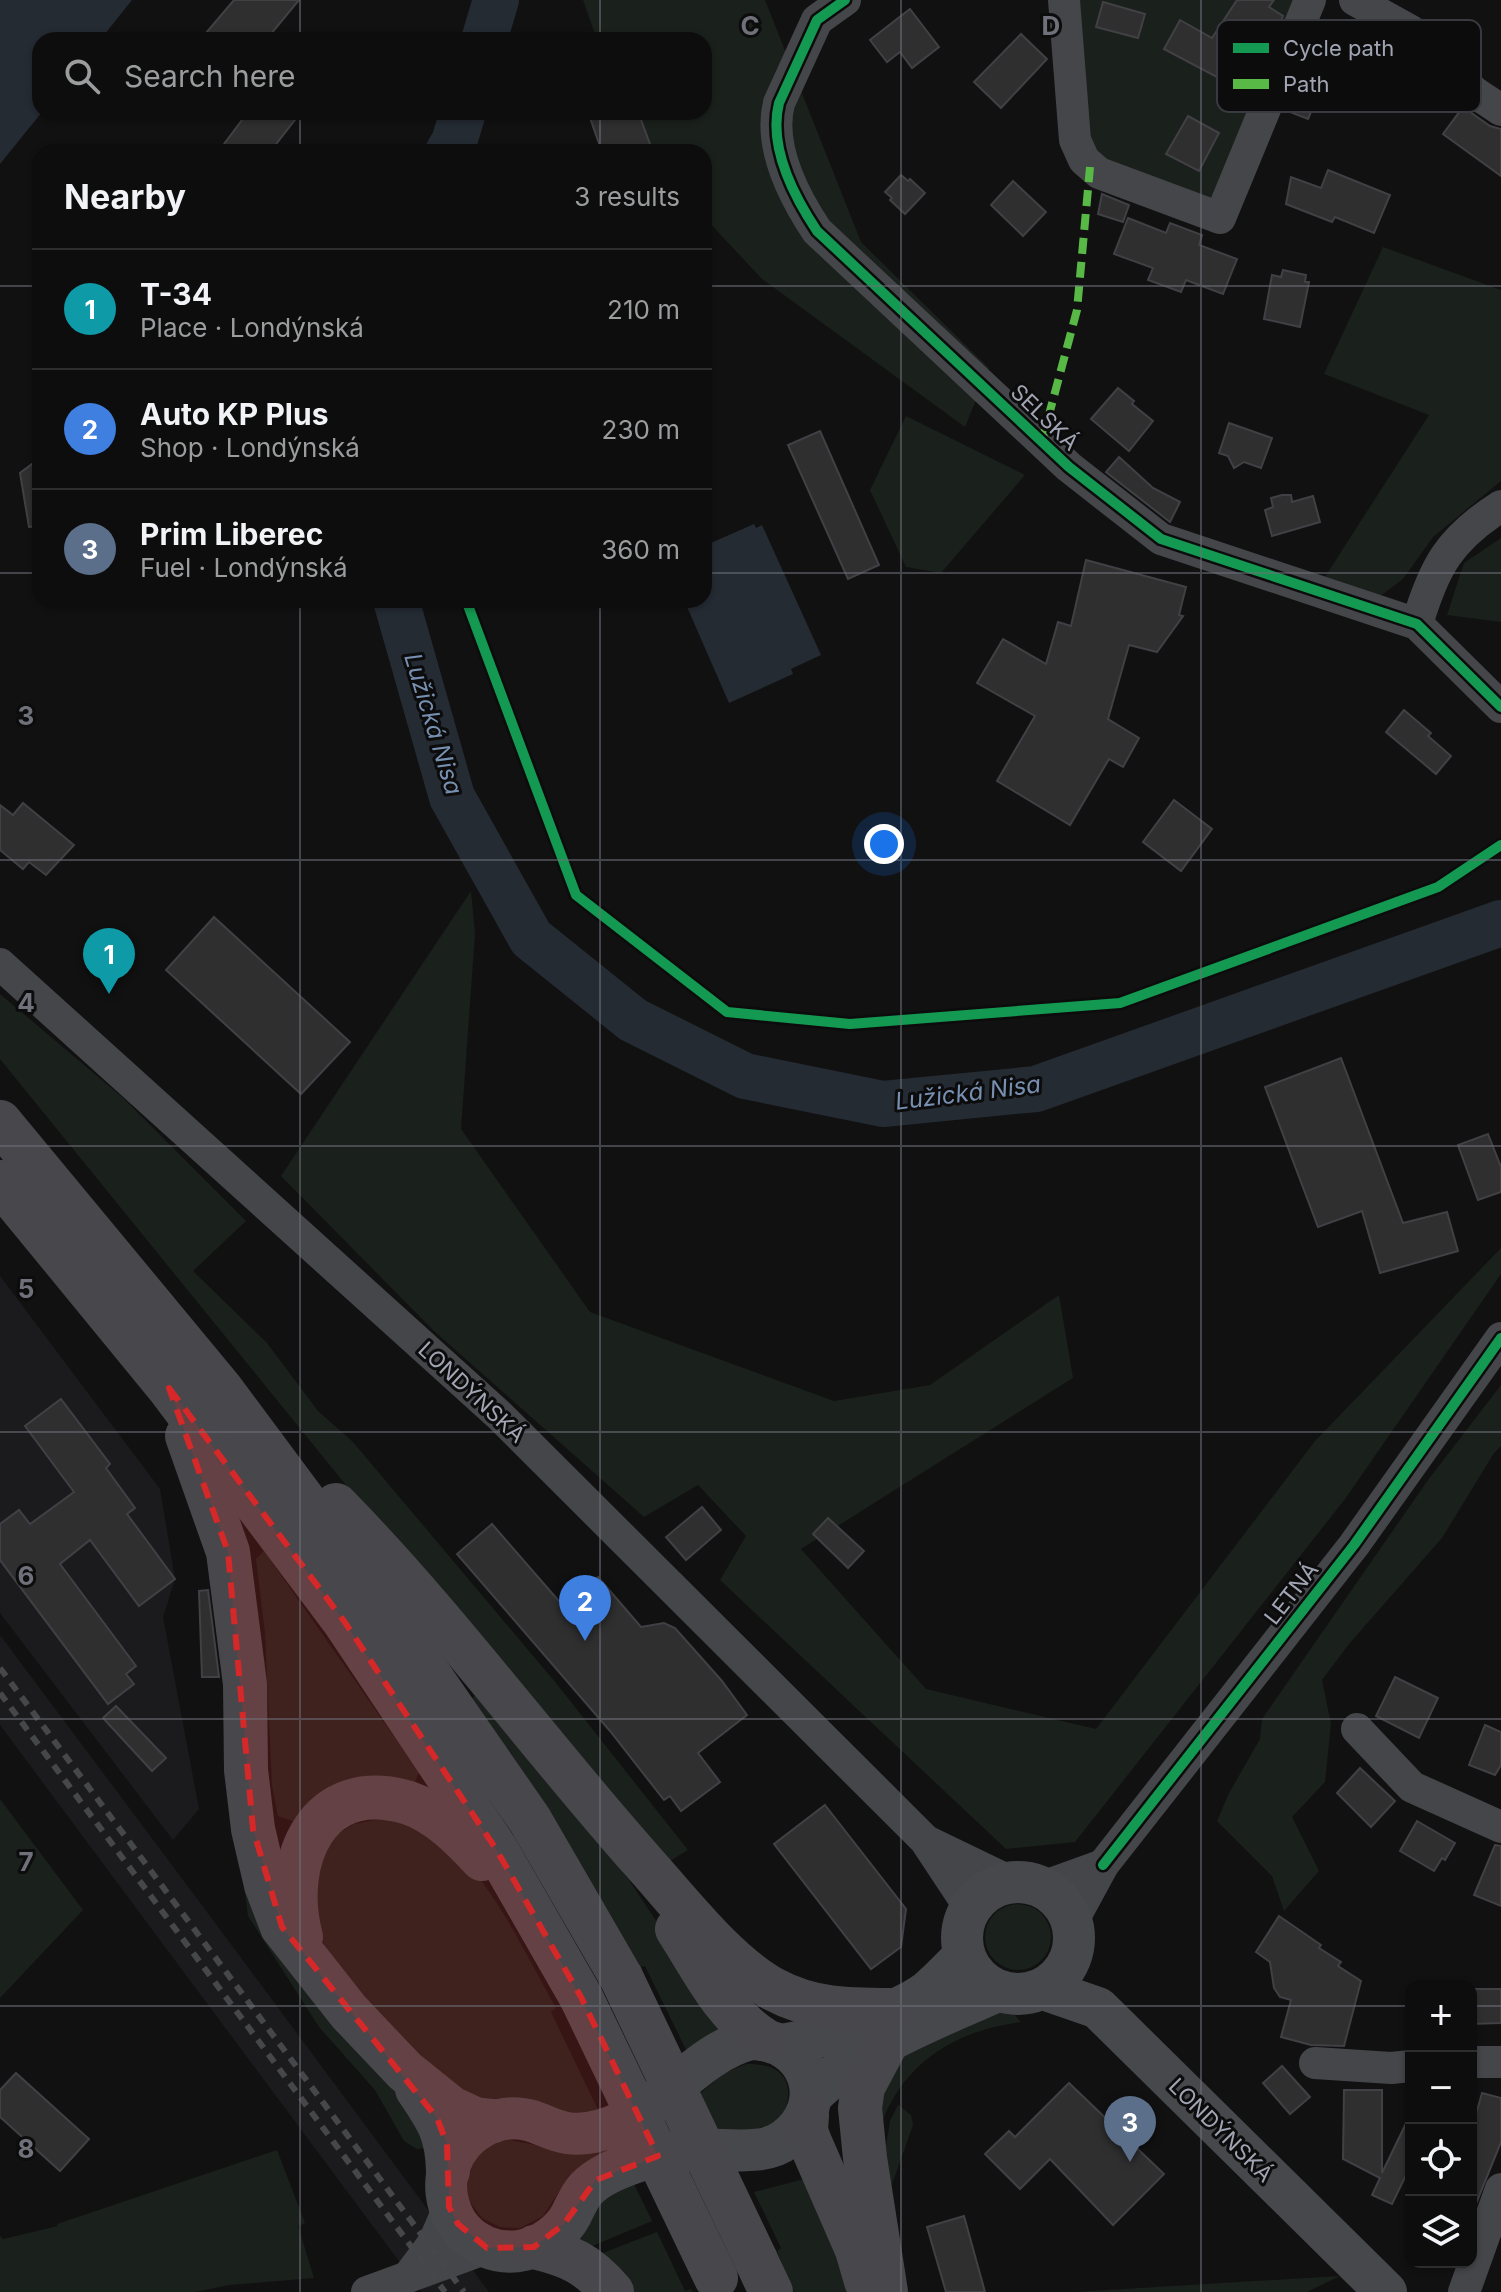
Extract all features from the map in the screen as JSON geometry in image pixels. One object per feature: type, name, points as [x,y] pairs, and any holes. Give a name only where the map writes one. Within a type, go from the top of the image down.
[{"type":"highway","points":[[0,1122],[222,1390],[372,1592],[530,1820],[621,1977],[763,2276]]},
{"type":"highway","points":[[0,1182],[169,1388],[344,1621],[496,1849],[581,1997],[720,2285]]},
{"type":"highway","points":[[169,1388],[228,1552],[245,1684],[246,1770],[253,1829],[266,1885],[282,1927],[349,2012],[405,2071],[451,2108],[475,2119],[493,2121]]},
{"type":"highway","points":[[222,1390],[385,1555],[615,1830],[740,1966],[774,1989],[812,2006],[889,2026],[863,2087],[860,2108],[886,2292]]},
{"type":"highway","points":[[308,1962],[297,1922],[298,1863],[312,1830],[323,1818],[338,1807],[359,1800],[383,1797],[412,1804],[442,1821],[533,1911]]},
{"type":"highway","points":[[615,1830],[731,2013],[743,2026],[773,2042]]},
{"type":"highway","points":[[405,2071],[437,2118],[447,2144],[448,2189]]},
{"type":"highway","points":[[809,2105],[806,2131],[857,2250],[870,2292]]},
{"type":"highway","points":[[534,2247],[564,2254],[583,2263],[612,2292]]},
{"type":"main road","points":[[997,1991],[977,1977],[964,1956],[961,1939],[963,1923],[981,1895],[995,1886],[1027,1885]]},
{"type":"main road","name":"LONDÝNSKÁ","points":[[1027,1885],[1055,1896],[1065,1908],[1072,1938],[1098,2008],[1386,2292]]},
{"type":"main road","points":[[1043,1989],[1066,1968],[1072,1938]]},
{"type":"main road","points":[[964,1956],[889,2026],[829,2078],[809,2105],[796,2131],[783,2142],[768,2147],[667,2153],[612,2171],[584,2191],[564,2224],[551,2238],[534,2247],[504,2252],[487,2248],[464,2231],[448,2189],[453,2155],[475,2130],[493,2121],[512,2118],[532,2121],[568,2133],[602,2130],[625,2121],[645,2108],[682,2078],[735,2043],[806,2041],[833,2032],[889,2026],[997,1991]]},
{"type":"main road","name":"LONDÝNSKÁ","points":[[997,1991],[1028,1994],[1043,1989],[1098,2008]]},
{"type":"main road","points":[[773,2042],[799,2059],[809,2079],[809,2105]]},
{"type":"street","name":"SELSKÁ","points":[[845,0],[817,20],[775,116],[775,139],[799,204],[817,231],[1069,467],[1161,539],[1417,624],[1501,707]]},
{"type":"street","points":[[1064,0],[1075,140],[1090,167],[1099,173],[1220,218],[1264,112]]},
{"type":"street","points":[[1302,20],[1310,0]]},
{"type":"street","points":[[1355,0],[1391,20]]},
{"type":"street","points":[[1481,97],[1501,110]]},
{"type":"street","points":[[1417,624],[1429,585],[1448,550],[1480,519],[1501,506]]},
{"type":"street","name":"LONDÝNSKÁ","points":[[0,964],[500,1416],[925,1840],[970,1908]]},
{"type":"street","name":"LETNÁ","points":[[1072,1938],[1103,1865],[1354,1545],[1501,1338]]},
{"type":"street","points":[[1357,1729],[1412,1787],[1501,1827]]},
{"type":"street","name":"LONDÝNSKÁ","points":[[925,1840],[1027,1885]]},
{"type":"street","points":[[1027,1885],[1103,1865]]},
{"type":"street","points":[[1477,2062],[1501,2062]]},
{"type":"street","points":[[1315,2063],[1405,2067]]},
{"type":"street","points":[[408,2277],[434,2242],[448,2189]]},
{"type":"street","points":[[1464,2292],[1501,2189]]},
{"type":"street","points":[[367,2292],[487,2248]]},
{"type":"highlighted area","points":[[169,1388],[344,1621],[496,1849],[581,1997],[658,2156],[596,2180],[564,2224],[534,2247],[487,2248],[458,2224],[449,2207],[447,2144],[437,2118],[282,1927],[253,1829],[228,1552]]},
{"type":"shaded area","points":[[0,0],[132,0],[106,32],[32,32],[32,120],[36,120],[0,164]]},
{"type":"shaded area","points":[[583,0],[765,0],[861,242],[989,368],[965,427],[762,279],[712,226],[712,144],[639,144],[626,120],[712,120],[712,32],[594,32]]},
{"type":"shaded area","points":[[1072,0],[1297,0],[1289,20],[1217,20],[1217,112],[1254,112],[1224,188],[1205,202],[1097,162],[1081,105]]},
{"type":"shaded area","points":[[1383,247],[1501,290],[1501,481],[1433,537],[1403,579],[1379,597],[1323,580],[1429,415],[1324,374]]},
{"type":"shaded area","points":[[906,416],[1025,475],[941,573],[906,567],[870,490]]},
{"type":"shaded area","points":[[754,524],[756,528],[762,525],[821,655],[791,669],[793,674],[729,703],[687,608],[712,608],[712,542]]},
{"type":"shaded area","points":[[1501,538],[1501,622],[1447,615],[1464,563]]},
{"type":"shaded area","points":[[471,891],[475,934],[461,1129],[590,1312],[834,1401],[930,1385],[1059,1295],[1073,1378],[801,1549],[926,1689],[1096,1729],[1315,1441],[1501,1248],[1501,1274],[1345,1499],[1075,1842],[1006,1849],[720,1580],[746,1536],[698,1485],[644,1517],[434,1331],[281,1176]]},
{"type":"shaded area","points":[[0,994],[122,1097],[246,1221],[193,1271],[267,1343],[318,1411],[353,1442],[556,1683],[688,1850],[667,1863],[341,1479],[0,1059]]},
{"type":"shaded area","points":[[0,1276],[160,1489],[175,1579],[163,1617],[199,1809],[173,1840],[0,1613]]},
{"type":"shaded area","points":[[1501,1385],[1501,1446],[1442,1538],[1349,1644],[1322,1680],[1331,1724],[1325,1782],[1292,1817],[1319,1871],[1284,1911],[1272,1876],[1217,1821],[1260,1739],[1262,1719],[1428,1480]]},
{"type":"shaded area","points":[[264,1551],[419,1772],[414,1784],[296,1822],[278,1816],[272,1785],[265,1633],[256,1559]]},
{"type":"shaded area","points":[[219,1620],[241,1798],[399,2088],[426,2148],[417,2149],[404,2141],[375,2090],[319,2027],[248,1916],[227,1754]]},
{"type":"shaded area","points":[[0,1635],[489,2292],[422,2292],[168,1951],[0,1725]]},
{"type":"shaded area","points":[[477,1694],[629,1880],[730,2032],[692,2062],[645,1966],[641,1967],[570,1847],[472,1698]]},
{"type":"shaded area","points":[[0,1799],[83,1910],[0,1998]]},
{"type":"shaded area","points":[[387,1818],[417,1824],[439,1836],[460,1854],[479,1878],[514,1932],[556,2008],[551,2012],[602,2118],[491,2105],[448,2088],[351,1987],[326,1949],[311,1912],[312,1869],[328,1840],[354,1824]]},
{"type":"shaded area","points":[[1018,1904],[1031,1907],[1041,1914],[1048,1924],[1051,1937],[1048,1950],[1041,1960],[1031,1967],[1018,1970],[1005,1967],[995,1960],[988,1950],[985,1937],[988,1924],[995,1914],[1005,1907]]},
{"type":"shaded area","points":[[1008,2007],[1021,2022],[957,2040],[939,2050],[907,2078],[884,2117],[876,2153],[881,2071],[898,2052]]},
{"type":"shaded area","points":[[746,2064],[771,2068],[785,2079],[788,2098],[781,2121],[560,2190],[543,2216],[520,2228],[500,2227],[482,2218],[468,2199],[465,2178],[473,2161],[492,2143],[509,2140],[563,2150],[696,2097],[724,2073]]},
{"type":"shaded area","points":[[898,2105],[911,2115],[913,2125],[890,2190],[883,2164],[890,2121]]},
{"type":"shaded area","points":[[277,2150],[305,2223],[298,2226],[314,2278],[229,2285],[196,2292],[0,2292],[0,2236],[3,2239],[58,2226]]},
{"type":"shaded area","points":[[631,2178],[652,2221],[590,2247],[563,2243],[588,2204]]},
{"type":"shaded area","points":[[804,2179],[851,2292],[794,2292],[777,2251],[781,2248],[754,2192]]},
{"type":"shaded area","points":[[657,2232],[685,2291],[691,2289],[693,2292],[632,2292],[600,2254]]},
{"type":"shaded area","points":[[1340,2276],[1307,2292],[1074,2292]]},
{"type":"building","points":[[234,0],[299,0],[273,32],[207,32]]},
{"type":"building","points":[[1237,0],[1274,0],[1269,7],[1283,16],[1281,20],[1224,20]]},
{"type":"building","points":[[1103,2],[1145,14],[1138,38],[1096,27]]},
{"type":"building","points":[[910,9],[939,47],[912,68],[900,52],[887,62],[870,40]]},
{"type":"building","points":[[1180,20],[1212,38],[1217,30],[1217,77],[1164,49]]},
{"type":"building","points":[[1021,34],[1047,59],[1001,108],[974,82]]},
{"type":"building","points":[[1290,112],[1311,112],[1308,119]]},
{"type":"building","points":[[1459,112],[1470,112],[1490,126],[1501,129],[1501,176],[1443,134]]},
{"type":"building","points":[[1188,116],[1219,133],[1199,171],[1166,154]]},
{"type":"building","points":[[242,120],[295,120],[276,144],[224,144]]},
{"type":"building","points":[[591,120],[641,120],[650,144],[599,144]]},
{"type":"building","points":[[1328,170],[1390,195],[1374,233],[1335,217],[1332,222],[1286,204],[1291,177],[1321,188]]},
{"type":"building","points":[[901,175],[925,193],[905,214],[885,192]]},
{"type":"building","points":[[1013,181],[1046,212],[1023,236],[991,205]]},
{"type":"building","points":[[1102,194],[1129,205],[1123,222],[1098,214]]},
{"type":"building","points":[[1128,218],[1166,233],[1170,223],[1202,235],[1199,245],[1237,259],[1223,294],[1186,280],[1181,292],[1148,280],[1153,268],[1114,254]]},
{"type":"building","points":[[1283,270],[1306,275],[1305,282],[1309,282],[1300,327],[1264,319],[1272,275],[1281,277]]},
{"type":"building","points":[[1118,388],[1153,421],[1129,451],[1091,419]]},
{"type":"building","points":[[1229,423],[1272,438],[1261,468],[1244,462],[1234,468],[1228,456],[1219,453]]},
{"type":"building","points":[[820,431],[879,565],[848,579],[788,445]]},
{"type":"building","points":[[1119,457],[1153,488],[1180,502],[1170,522],[1106,472]]},
{"type":"building","points":[[32,464],[32,527],[29,527],[20,473]]},
{"type":"building","points":[[1291,495],[1292,502],[1313,496],[1320,522],[1272,536],[1265,510],[1273,507],[1271,498]]},
{"type":"building","points":[[1086,560],[1186,587],[1179,615],[1183,616],[1157,652],[1129,645],[1108,719],[1139,738],[1123,767],[1109,759],[1070,825],[997,781],[1035,716],[977,683],[1003,639],[1046,664],[1058,622],[1071,626]]},
{"type":"building","points":[[1404,710],[1431,733],[1428,736],[1451,756],[1436,774],[1386,732]]},
{"type":"building","points":[[1174,800],[1212,829],[1181,871],[1143,842]]},
{"type":"building","points":[[23,803],[74,845],[46,875],[29,862],[23,869],[0,850],[0,805],[13,815]]},
{"type":"building","points":[[214,917],[350,1042],[301,1094],[166,970]]},
{"type":"building","points":[[1341,1058],[1403,1223],[1447,1212],[1458,1251],[1380,1273],[1362,1211],[1318,1227],[1265,1087]]},
{"type":"building","points":[[1488,1134],[1501,1167],[1501,1192],[1478,1200],[1458,1145]]},
{"type":"building","points":[[61,1399],[110,1464],[106,1468],[135,1508],[127,1514],[175,1579],[139,1606],[90,1540],[60,1564],[136,1666],[126,1674],[134,1684],[108,1704],[0,1560],[0,1524],[19,1510],[30,1524],[74,1492],[25,1426]]},
{"type":"building","points":[[702,1507],[721,1530],[686,1560],[666,1537]]},
{"type":"building","points":[[828,1518],[864,1551],[848,1568],[813,1534]]},
{"type":"building","points":[[492,1524],[564,1607],[598,1577],[641,1627],[664,1623],[675,1628],[722,1681],[747,1715],[698,1753],[720,1782],[681,1811],[670,1796],[664,1800],[610,1731],[457,1554]]},
{"type":"building","points":[[208,1590],[219,1677],[202,1677],[199,1591]]},
{"type":"building","points":[[1395,1677],[1438,1698],[1419,1738],[1376,1716]]},
{"type":"building","points":[[116,1706],[166,1758],[152,1771],[103,1718]]},
{"type":"building","points":[[1485,1725],[1501,1732],[1501,1765],[1495,1775],[1469,1765]]},
{"type":"building","points":[[1360,1768],[1395,1801],[1371,1827],[1337,1793]]},
{"type":"building","points":[[825,1805],[906,1909],[901,1947],[871,1969],[774,1844]]},
{"type":"building","points":[[1417,1821],[1455,1843],[1434,1871],[1400,1851]]},
{"type":"building","points":[[1495,1845],[1501,1846],[1501,1906],[1474,1895]]},
{"type":"building","points":[[1279,1916],[1321,1945],[1319,1948],[1341,1962],[1338,1966],[1361,1981],[1344,2046],[1311,2045],[1281,2037],[1291,2000],[1280,1997],[1274,1988],[1270,1962],[1256,1952]]},
{"type":"building","points":[[1477,1989],[1501,1989],[1501,2023],[1477,2024]]},
{"type":"building","points":[[1282,2066],[1310,2097],[1290,2114],[1263,2083]]},
{"type":"building","points":[[16,2073],[89,2139],[60,2171],[0,2117],[0,2090]]},
{"type":"building","points":[[1069,2083],[1164,2174],[1113,2225],[1050,2159],[1020,2189],[985,2154],[1009,2131],[1015,2137]]},
{"type":"building","points":[[1344,2090],[1382,2090],[1382,2173],[1405,2125],[1405,2177],[1392,2204],[1372,2195],[1380,2178],[1343,2159]]},
{"type":"building","points":[[1482,2093],[1501,2098],[1501,2142],[1477,2201],[1477,2124]]},
{"type":"building","points":[[964,2216],[985,2292],[946,2292],[927,2227]]},
{"type":"waterway","name":"Lužická Nisa","points":[[486,32],[496,0]]},
{"type":"waterway","name":"Lužická Nisa","points":[[453,144],[461,120]]},
{"type":"waterway","name":"Lužická Nisa","points":[[398,608],[452,797],[531,938],[633,1020],[745,1076],[883,1104],[1036,1089],[1501,923]]},
{"type":"railway","points":[[0,1668],[464,2292]]},
{"type":"railway","points":[[0,1693],[445,2292]]},
{"type":"marked path","points":[[1042,441],[1077,310],[1090,167]]},
{"type":"cycle path","points":[[845,0],[817,20],[779,103],[776,120],[785,170],[799,202],[817,231],[1069,467],[1161,539],[1417,624],[1501,707]]},
{"type":"cycle path","points":[[469,608],[576,895],[727,1012],[850,1024],[1120,1003],[1438,887],[1501,845]]},
{"type":"cycle path","points":[[1103,1865],[1354,1545],[1501,1338]]},
{"type":"place","name":"T-34","points":[[109,994]]},
{"type":"place","name":"Auto KP Plus","points":[[585,1641]]},
{"type":"place","name":"Prim Liberec","points":[[1130,2162]]}]
